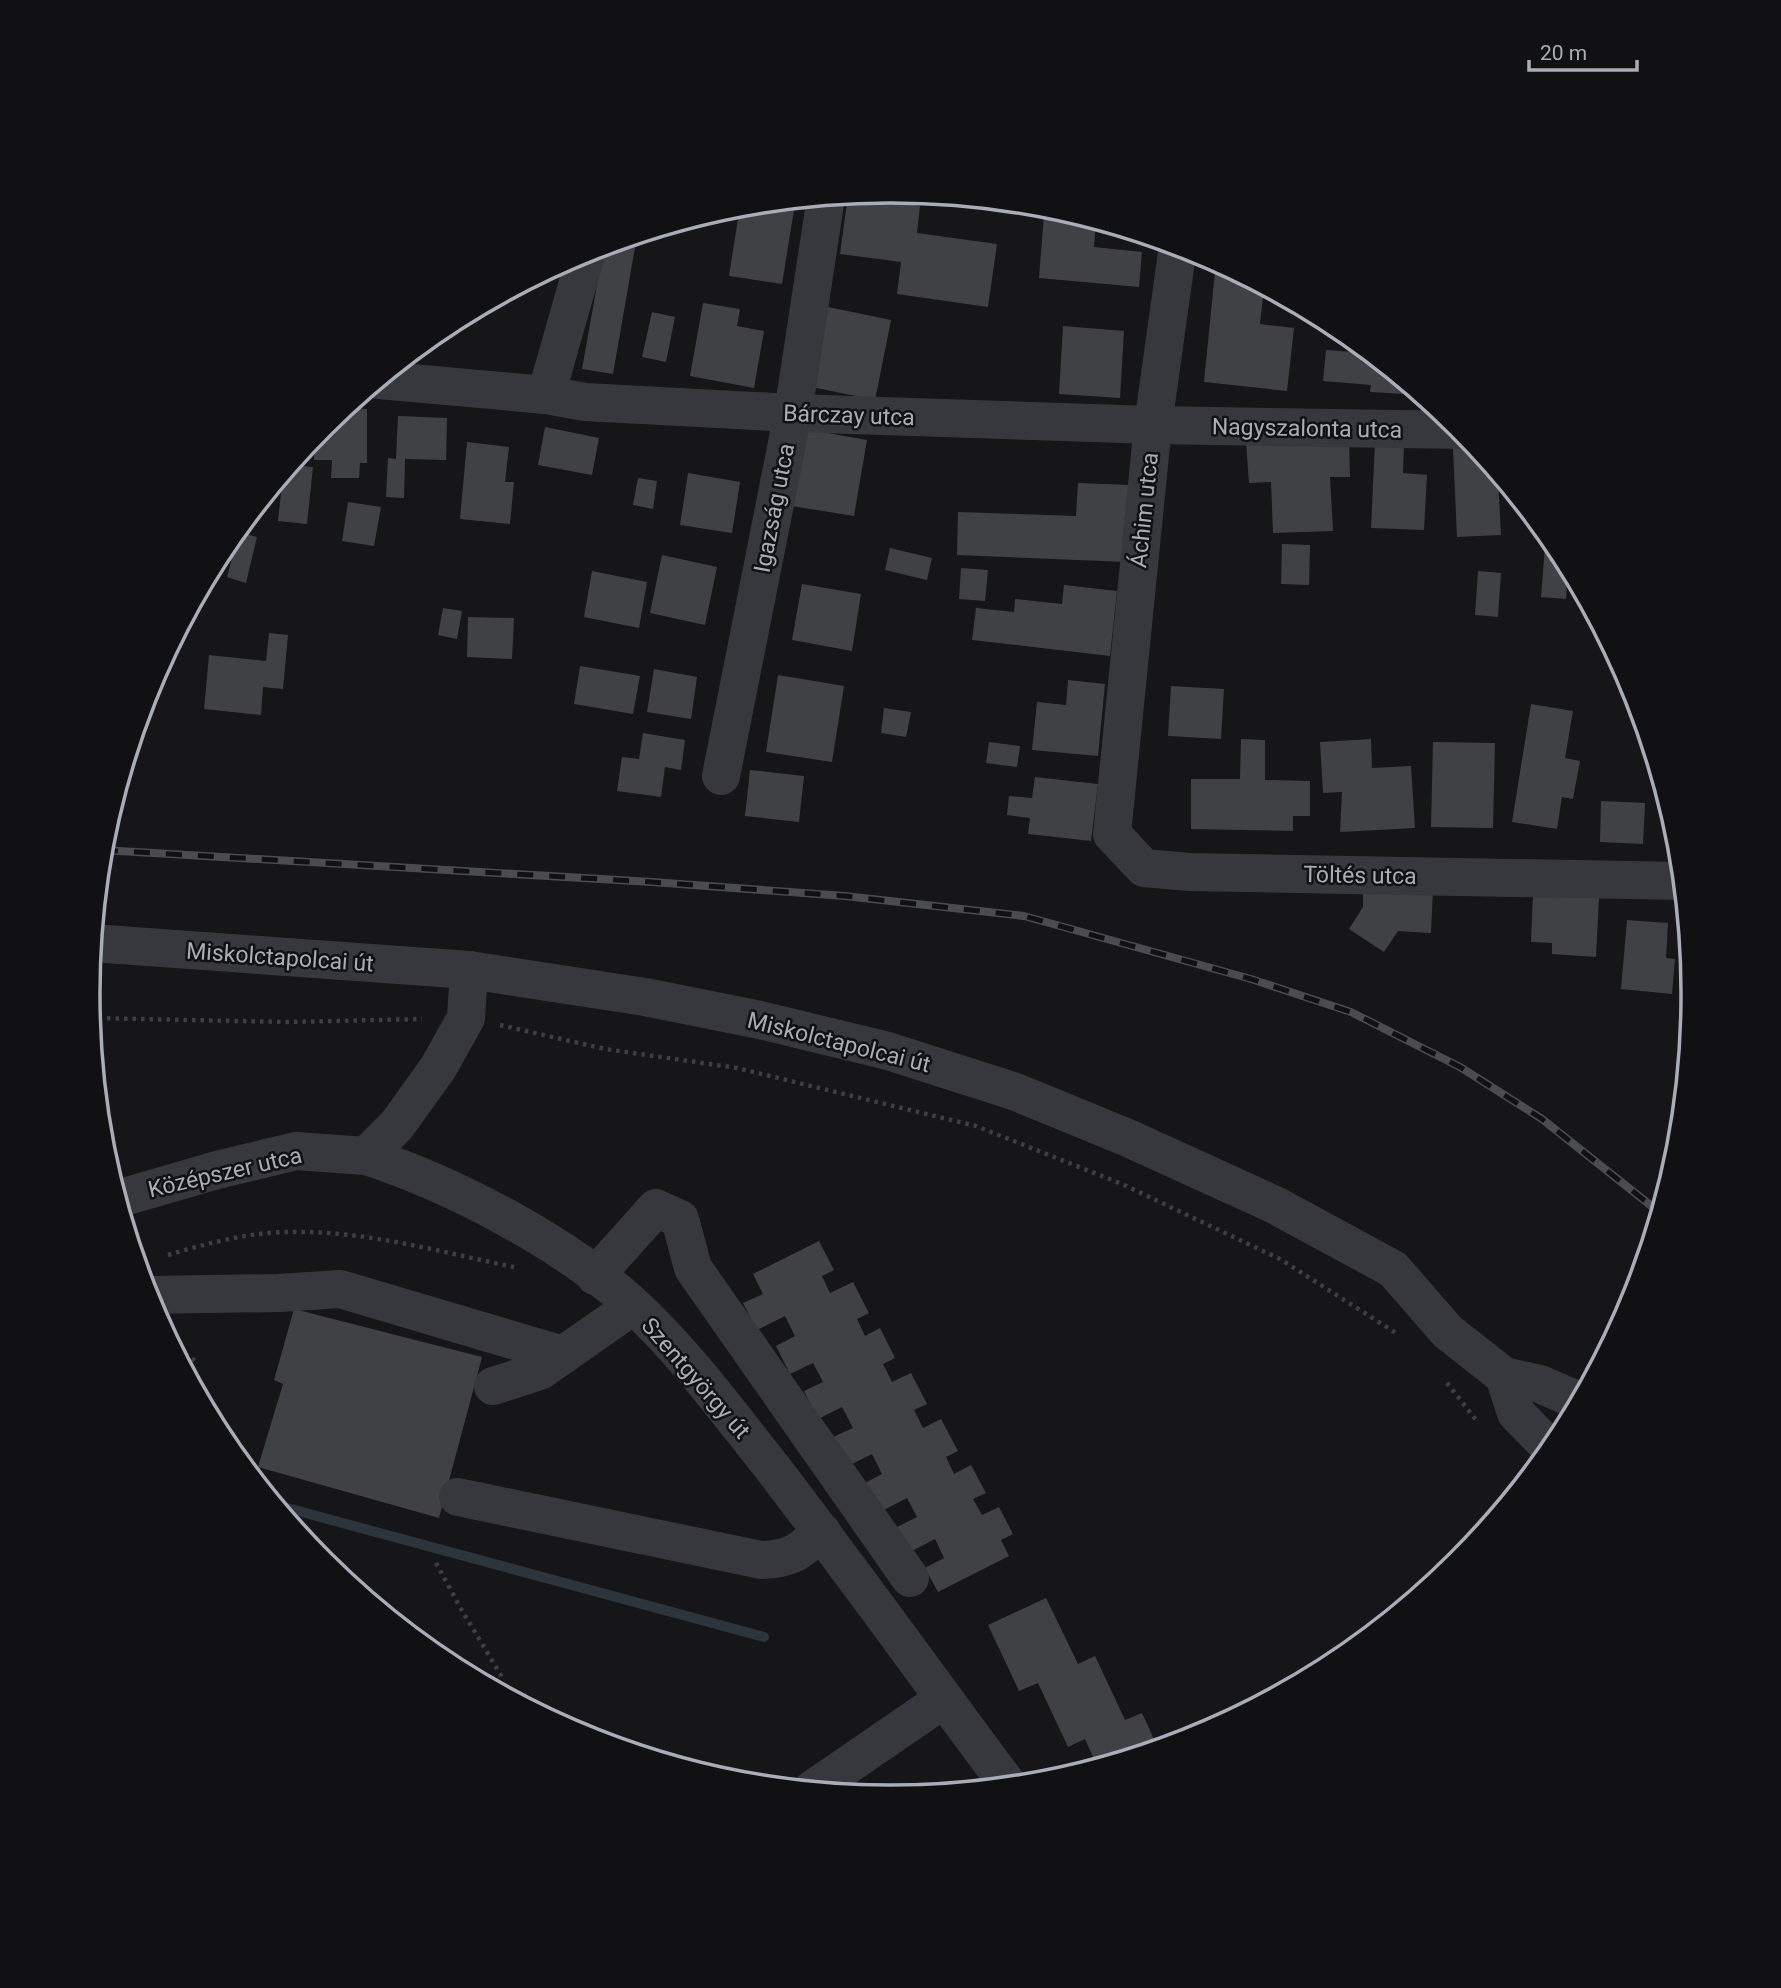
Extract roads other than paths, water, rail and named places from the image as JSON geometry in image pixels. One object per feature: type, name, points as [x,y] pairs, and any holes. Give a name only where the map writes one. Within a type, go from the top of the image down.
[{"type":"street","name":"Igazság utca","points":[[721,776],[793,413],[825,206]]},
{"type":"street","name":"Áchim utca","points":[[1118,775],[1153,425],[1176,257]]},
{"type":"street","points":[[546,395],[583,265]]},
{"type":"street","name":"Bárczay utca","points":[[391,381],[546,395],[585,402],[793,413],[1153,425]]},
{"type":"street","name":"Nagyszalonta utca","points":[[1153,425],[1444,430]]},
{"type":"street","name":"Töltés utca","points":[[1118,775],[1112,834],[1144,868],[1189,872],[1672,881]]},
{"type":"street","name":"Miskolctapolcai út","points":[[101,944],[469,970],[645,997],[760,1020],[888,1051],[1016,1092],[1128,1138],[1275,1205],[1393,1269],[1448,1332],[1504,1376],[1540,1384],[1570,1397]]},
{"type":"street","points":[[366,1156],[397,1125],[438,1068],[466,1018],[469,970]]},
{"type":"street","name":"Középszer utca","points":[[126,1196],[296,1151],[366,1156]]},
{"type":"street","name":"Szentgyörgy út","points":[[366,1156],[400,1167],[488,1209],[560,1248],[633,1306],[705,1382],[822,1532],[1002,1777]]},
{"type":"street","points":[[595,1276],[656,1208],[680,1219],[693,1268],[910,1578]]},
{"type":"street","points":[[159,1295],[340,1289],[563,1355]]},
{"type":"street","points":[[493,1386],[540,1371],[633,1306]]},
{"type":"street","points":[[1504,1376],[1516,1413],[1543,1440]]},
{"type":"street","points":[[1540,1384],[1564,1407]]},
{"type":"street","points":[[458,1497],[761,1560],[783,1559],[796,1553],[822,1532]]},
{"type":"street","points":[[824,1782],[944,1699]]},
{"type":"waterway","points":[[291,1509],[764,1637]]},
{"type":"railway","points":[[113,851],[652,882],[845,896],[1024,916],[1251,979],[1351,1012],[1460,1067],[1542,1119],[1652,1206]]}]
